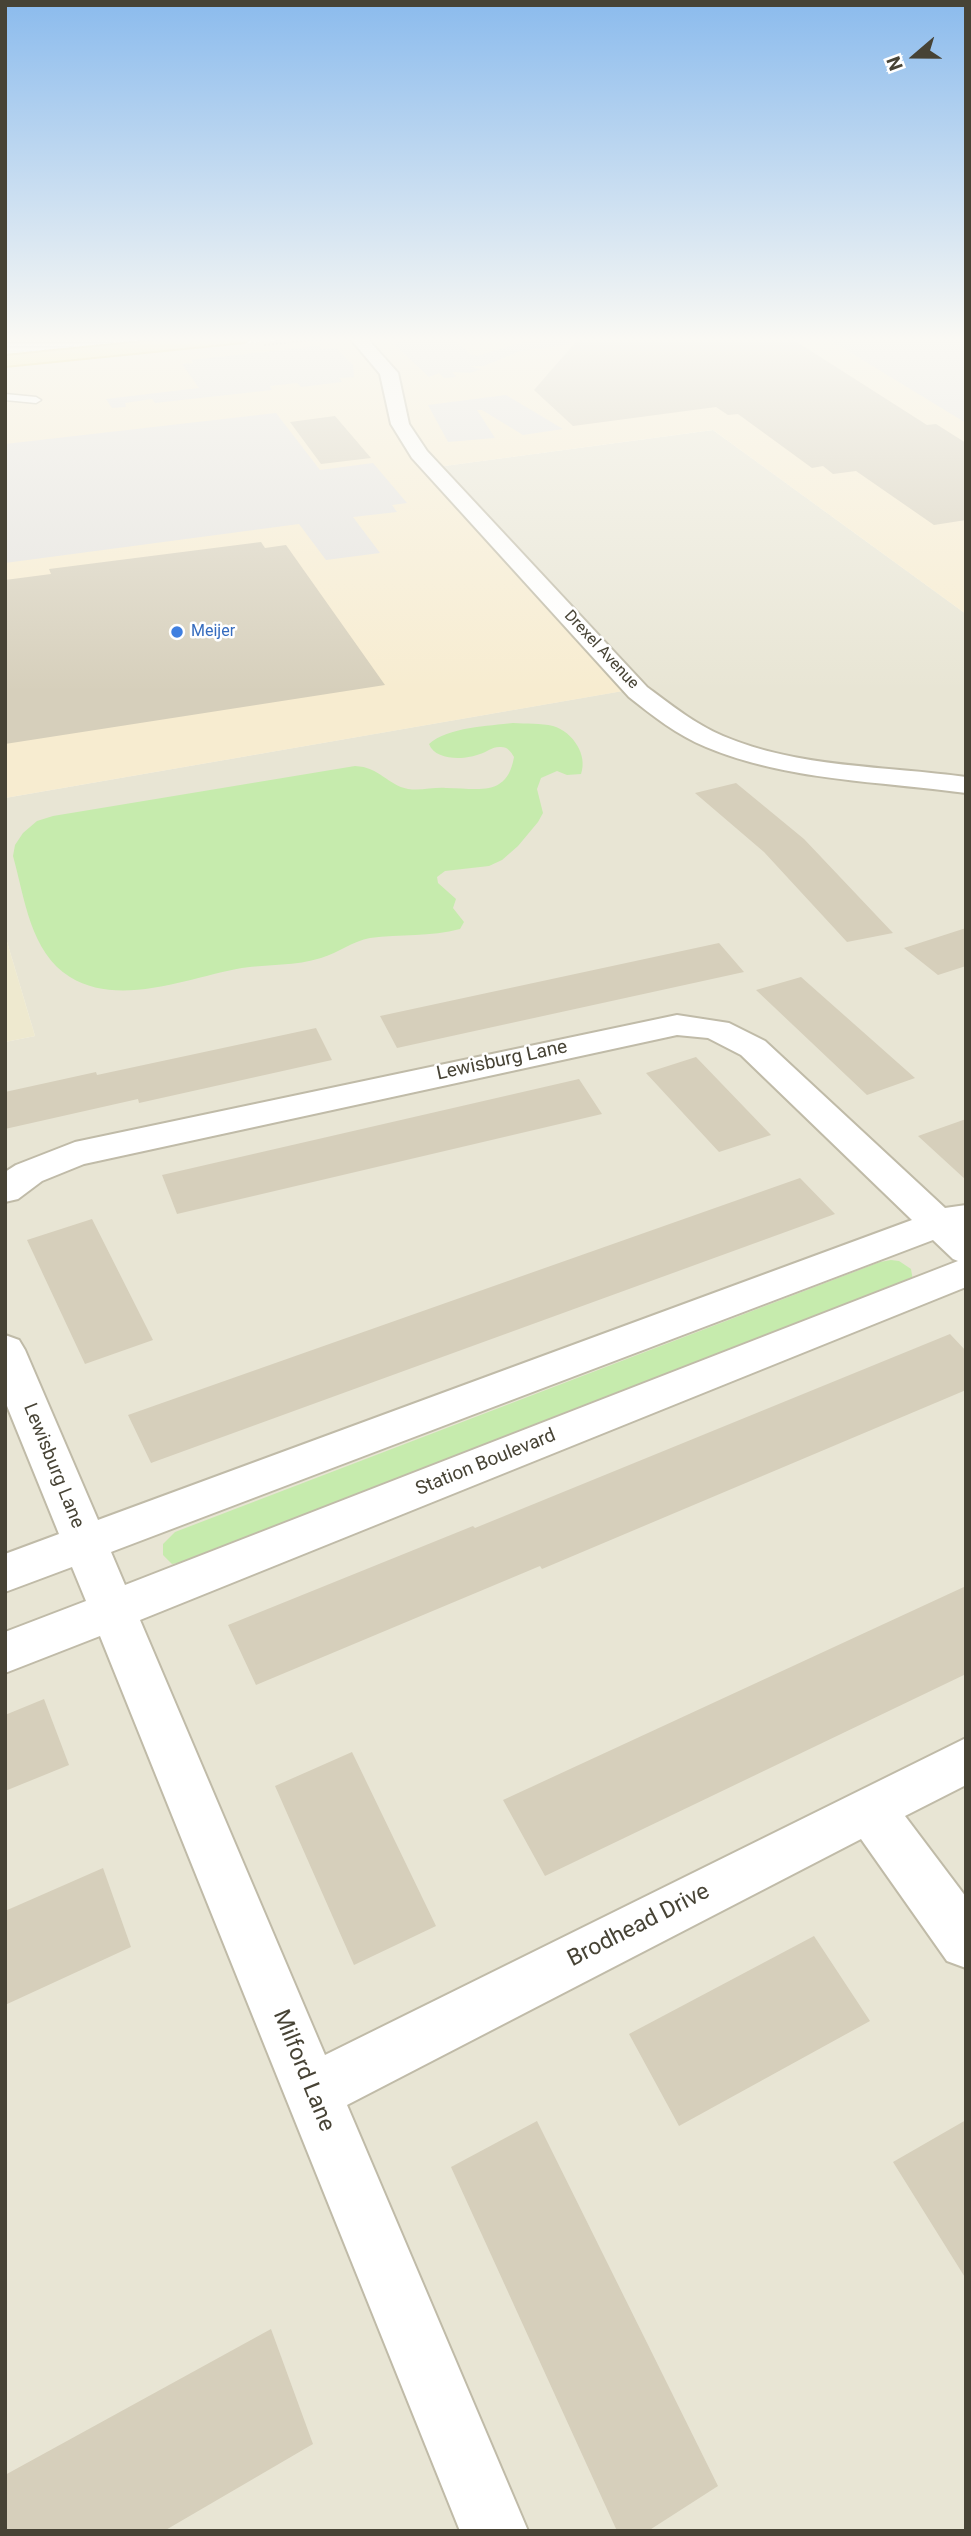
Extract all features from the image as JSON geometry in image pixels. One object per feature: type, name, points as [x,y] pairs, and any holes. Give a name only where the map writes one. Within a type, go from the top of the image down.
[{"type":"street","name":"Drexel Avenue","points":[[420,455],[638,691],[660,712],[683,727],[747,754],[801,766],[966,785]]},
{"type":"street","name":"Lewisburg Lane","points":[[5,1190],[29,1173],[75,1154],[677,1025],[706,1027],[732,1033],[753,1048],[957,1229]]},
{"type":"street","points":[[5,1573],[957,1229]]},
{"type":"street","name":"Station Boulevard","points":[[5,1653],[966,1272]]},
{"type":"street","name":"Lewisburg Lane","points":[[5,1350],[17,1412],[85,1543],[113,1611]]},
{"type":"street","name":"Milford Lane","points":[[113,1611],[494,2531]]},
{"type":"street","name":"Brodhead Drive","points":[[312,2092],[966,1760]]},
{"type":"street","points":[[869,1810],[966,1942]]},
{"type":"shaded area","points":[[5,455],[524,455],[430,468],[629,690],[5,798]]},
{"type":"shaded area","points":[[5,455],[309,455],[320,470],[373,463],[407,503],[392,505],[397,512],[353,517],[380,553],[326,560],[299,524],[5,563]]},
{"type":"shaded area","points":[[524,455],[748,455],[966,614],[966,2531],[5,2531],[5,1042],[35,1036],[5,935],[5,798],[628,690],[429,468]]},
{"type":"shaded area","points":[[748,455],[966,455],[966,614]]},
{"type":"shaded area","points":[[5,935],[35,1036],[5,1042]]},
{"type":"green space","points":[[513,723],[548,725],[567,733],[577,745],[583,767],[581,774],[567,775],[557,771],[541,778],[537,789],[543,813],[518,846],[502,860],[489,866],[445,871],[437,877],[438,883],[456,899],[453,908],[464,922],[460,929],[370,938],[311,961],[242,968],[155,988],[111,990],[90,986],[70,977],[46,954],[31,923],[13,856],[15,845],[23,833],[37,821],[53,816],[355,766],[371,769],[394,784],[408,789],[489,788],[505,779],[510,770],[514,757],[507,749],[498,747],[474,756],[452,758],[438,754],[429,744],[437,738],[458,731]]},
{"type":"green space","points":[[891,1260],[899,1261],[911,1269],[913,1281],[198,1560],[172,1564],[163,1555],[163,1544],[175,1532]]},
{"type":"building","points":[[315,455],[369,455],[371,458],[321,464]]},
{"type":"building","points":[[795,455],[966,455],[966,520],[934,525],[856,471],[833,474],[823,466],[812,468]]},
{"type":"building","name":"Meijer","points":[[261,542],[265,548],[286,545],[385,685],[5,744],[5,580],[51,574],[49,569]]},
{"type":"building","points":[[736,783],[804,839],[893,933],[847,942],[764,852],[695,793]]},
{"type":"building","points":[[966,928],[966,966],[938,975],[904,948]]},
{"type":"building","points":[[719,943],[744,972],[397,1048],[380,1016]]},
{"type":"building","points":[[801,977],[915,1078],[867,1095],[756,990]]},
{"type":"building","points":[[316,1028],[332,1060],[139,1103],[138,1099],[5,1129],[5,1092]]},
{"type":"building","points":[[696,1057],[771,1135],[719,1152],[646,1073]]},
{"type":"building","points":[[579,1079],[602,1114],[177,1214],[162,1175]]},
{"type":"building","points":[[966,1119],[966,1180],[918,1136]]},
{"type":"building","points":[[800,1178],[835,1214],[151,1463],[128,1415]]},
{"type":"building","points":[[92,1219],[153,1340],[85,1364],[27,1240]]},
{"type":"building","points":[[950,1334],[966,1351],[966,1390],[542,1569],[540,1566],[256,1685],[228,1625],[473,1526],[475,1528]]},
{"type":"building","points":[[966,1586],[966,1674],[545,1876],[503,1800]]},
{"type":"building","points":[[44,1699],[69,1765],[5,1791],[5,1715]]},
{"type":"building","points":[[352,1752],[436,1926],[354,1965],[275,1786]]},
{"type":"building","points":[[103,1868],[131,1947],[5,2005],[5,1911]]},
{"type":"building","points":[[814,1936],[870,2021],[679,2126],[629,2034]]},
{"type":"building","points":[[966,2120],[966,2279],[893,2162]]},
{"type":"building","points":[[537,2121],[718,2486],[648,2531],[617,2531],[451,2167]]},
{"type":"building","points":[[271,2329],[313,2444],[164,2531],[5,2531],[5,2475]]},
{"type":"place","name":"Meijer","points":[[177,632]]}]
